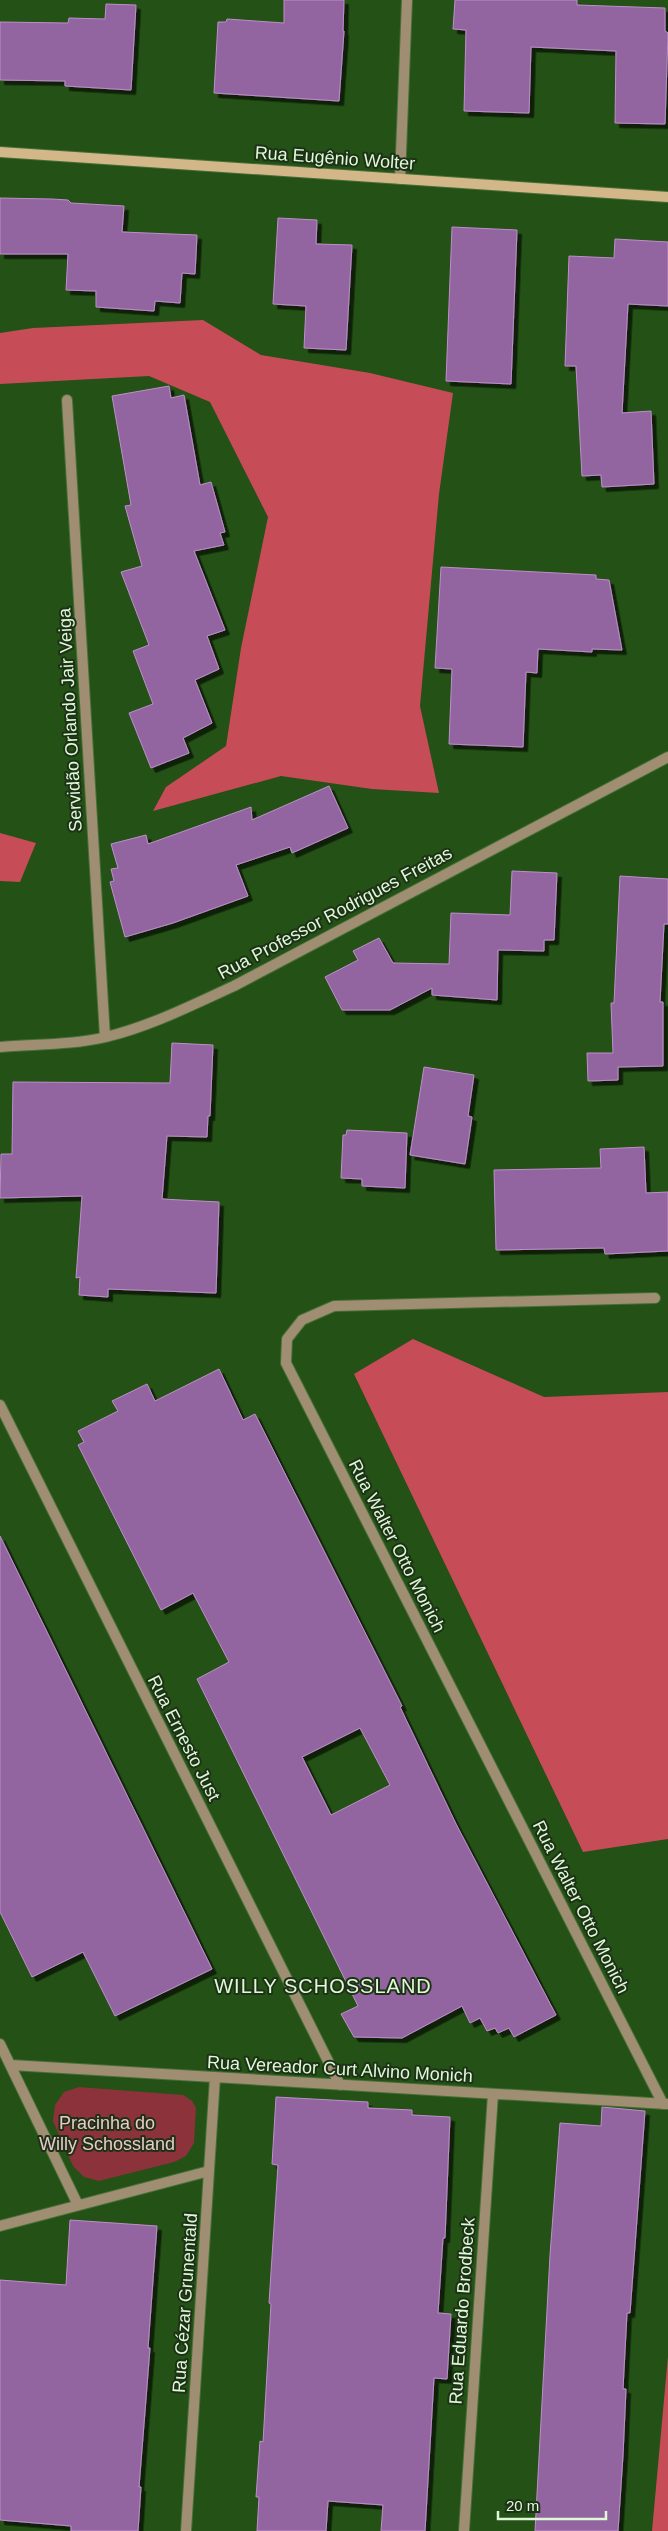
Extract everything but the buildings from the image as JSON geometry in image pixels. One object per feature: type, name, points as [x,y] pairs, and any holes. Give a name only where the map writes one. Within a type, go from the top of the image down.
[{"type":"street","points":[[400,179],[407,0]]},
{"type":"street","name":"Rua Eugênio Wolter","points":[[0,152],[668,197]]},
{"type":"street","name":"Servidão Orlando Jair Veiga","points":[[67,400],[104,1037]]},
{"type":"street","name":"Rua Professor Rodrigues Freitas","points":[[0,1047],[104,1037],[143,1026],[234,986],[668,757]]},
{"type":"street","name":"Rua Walter Otto Monich","points":[[655,1298],[334,1306],[302,1320],[287,1339],[286,1364],[665,2104]]},
{"type":"street","name":"Rua Ernesto Just","points":[[0,1405],[340,2085]]},
{"type":"street","points":[[0,2044],[78,2205]]},
{"type":"street","name":"Rua Vereador Curt Alvino Monich","points":[[10,2065],[665,2104]]},
{"type":"street","name":"Rua Cézar Grunentald","points":[[186,2531],[215,2077]]},
{"type":"street","name":"Rua Eduardo Brodbeck","points":[[464,2531],[493,2094]]},
{"type":"street","points":[[0,2226],[209,2171]]},
{"type":"green space","name":"Pracinha do Willy Schossland","points":[[79,2087],[183,2095],[192,2101],[196,2108],[194,2143],[186,2156],[174,2162],[99,2181],[84,2177],[73,2166],[53,2121],[55,2105],[64,2092]]},
{"type":"shaded area","points":[[203,320],[261,355],[370,373],[453,393],[439,494],[420,706],[439,793],[372,789],[281,776],[153,811],[166,787],[226,746],[241,648],[268,517],[210,402],[149,376],[0,384],[0,333],[33,328]]},
{"type":"shaded area","points":[[0,833],[36,843],[20,882],[0,881]]},
{"type":"shaded area","points":[[413,1339],[544,1397],[668,1392],[668,1839],[583,1852],[354,1374]]},
{"type":"shaded area","points":[[668,2356],[668,2531],[652,2531]]},
{"type":"district","name":"WILLY SCHOSSLAND","points":[[323,1986]]}]
